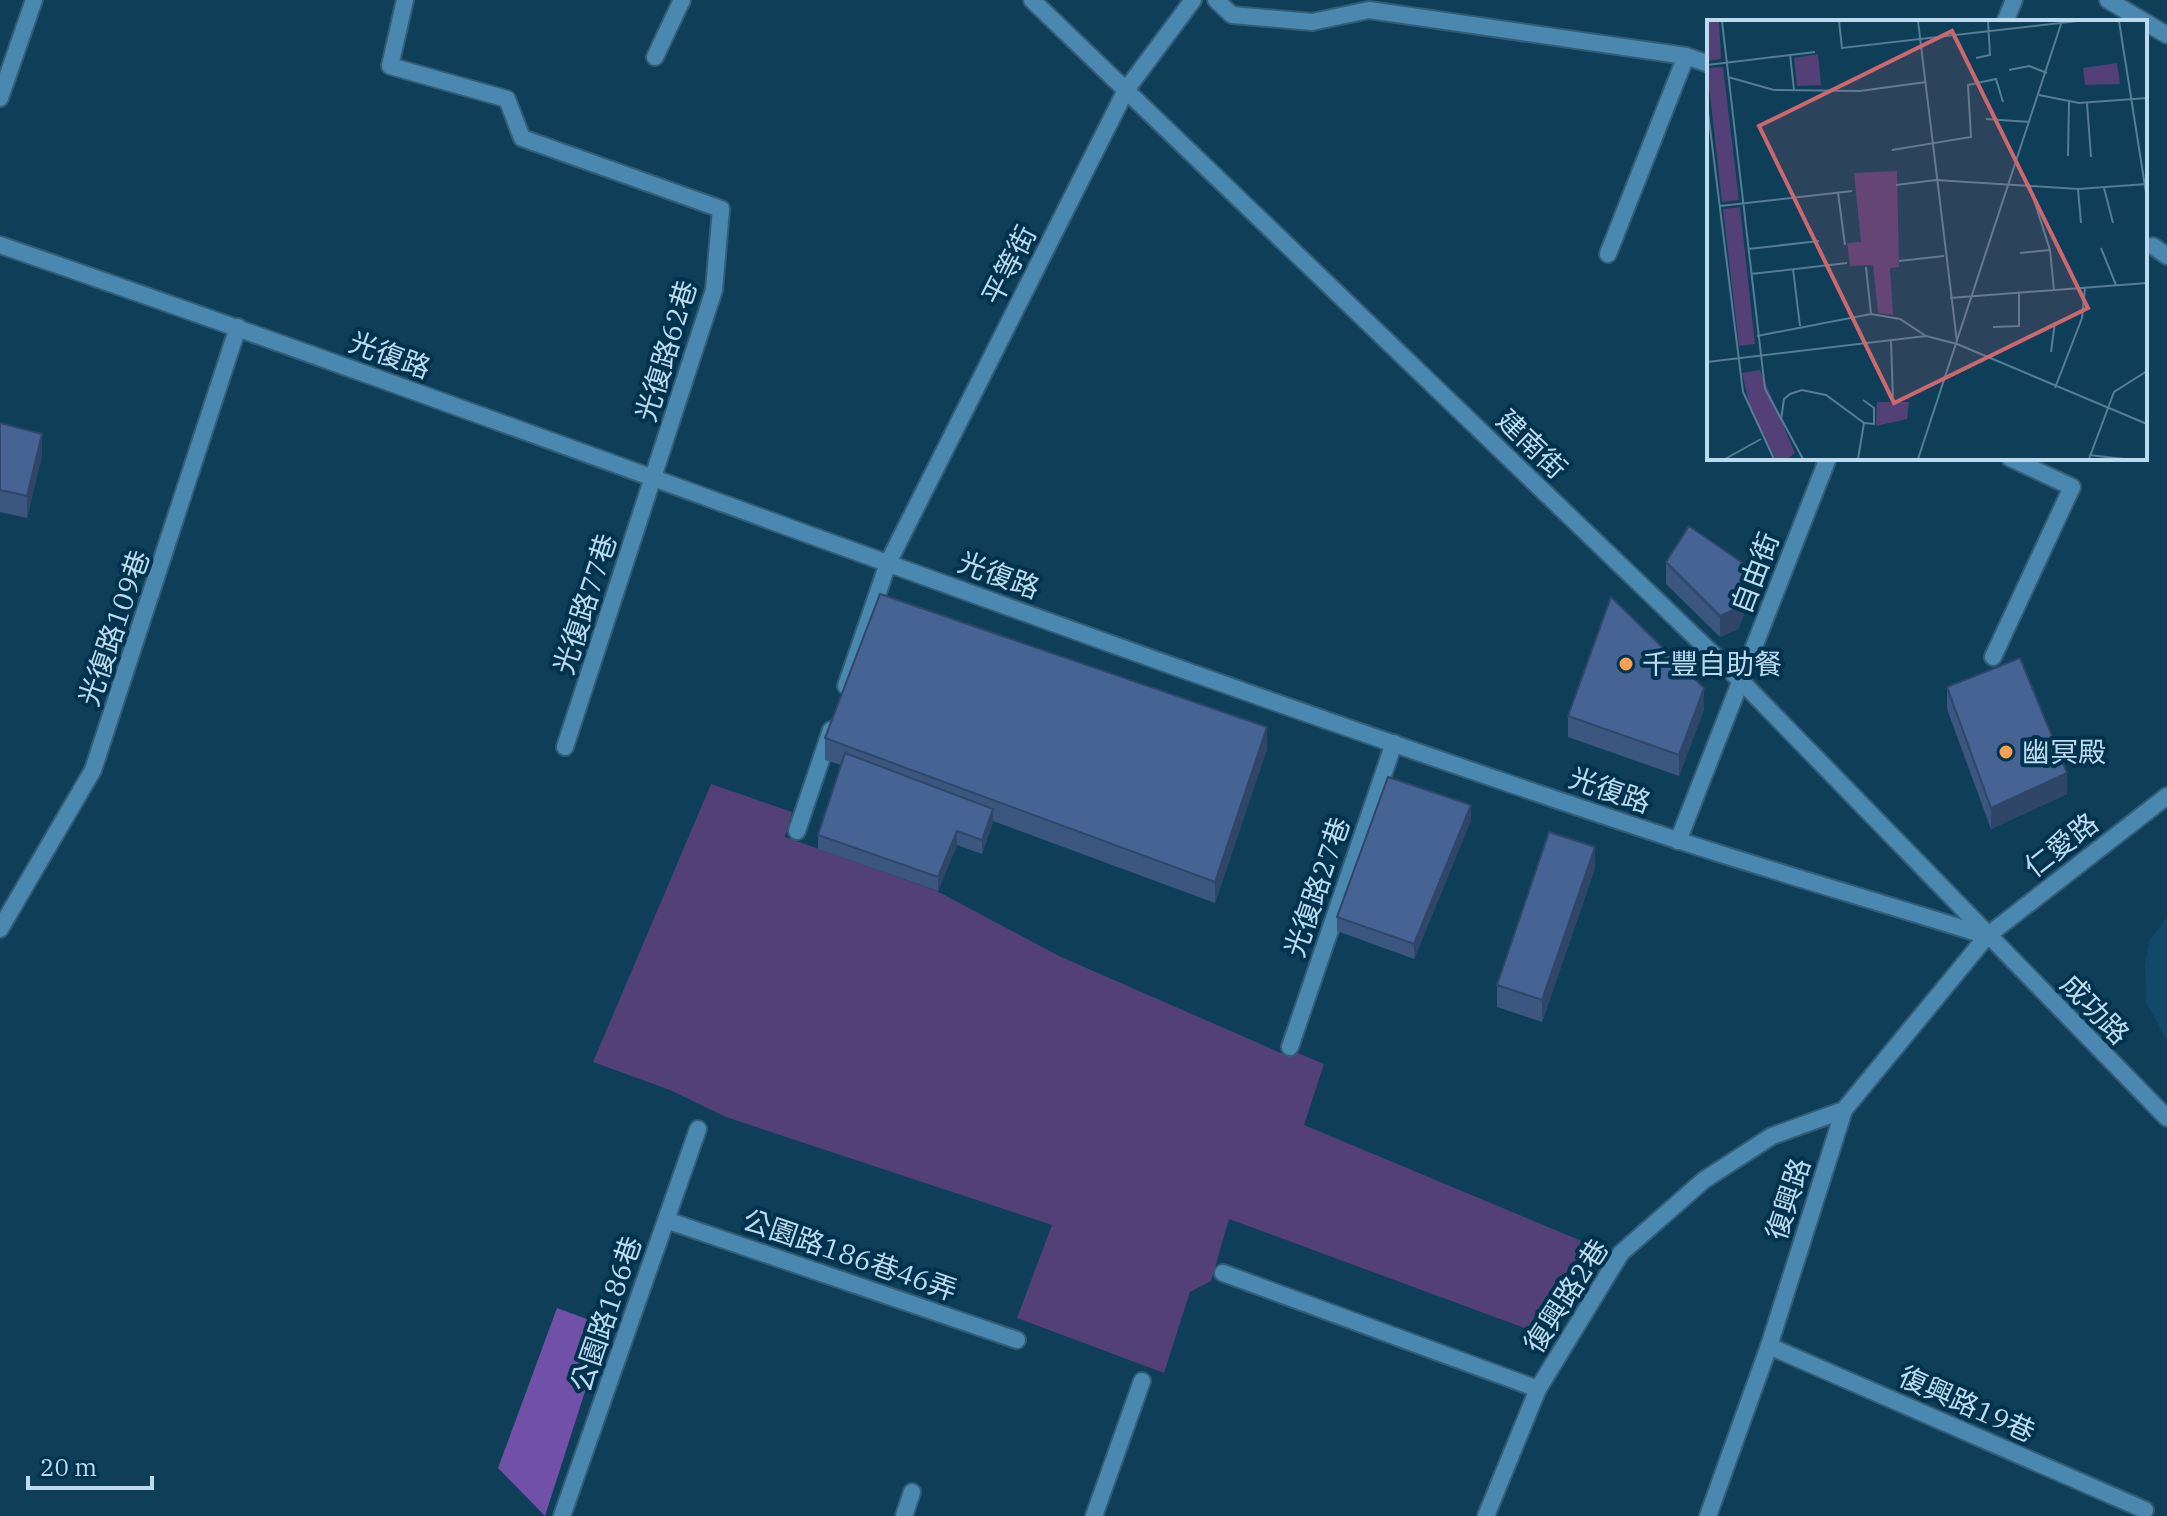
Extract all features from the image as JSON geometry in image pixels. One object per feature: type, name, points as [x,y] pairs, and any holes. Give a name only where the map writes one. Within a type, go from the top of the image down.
[{"type":"street","points":[[0,98],[34,0]]},
{"type":"street","name":"光復路62巷","points":[[405,0],[390,66],[507,99],[522,138],[721,209],[714,290],[654,479]]},
{"type":"street","points":[[655,57],[682,0]]},
{"type":"street","name":"建南街","points":[[1032,0],[1741,681],[1987,936]]},
{"type":"street","name":"平等街","points":[[797,831],[888,563],[1126,90],[1193,0]]},
{"type":"street","points":[[1216,0],[1232,15],[1312,22],[1369,10],[1686,56],[1707,63]]},
{"type":"street","points":[[2006,20],[2014,0]]},
{"type":"street","points":[[2108,0],[2142,20]]},
{"type":"street","points":[[2147,23],[2167,35]]},
{"type":"street","points":[[1608,254],[1686,56]]},
{"type":"street","name":"光復路","points":[[0,245],[238,327],[1394,743],[1678,841],[1987,936]]},
{"type":"street","name":"光復路109巷","points":[[0,929],[93,770],[172,538],[238,327]]},
{"type":"street","name":"自由街","points":[[1678,841],[1827,460]]},
{"type":"street","points":[[1993,657],[2072,487],[2014,460]]},
{"type":"street","name":"光復路77巷","points":[[565,747],[654,479]]},
{"type":"street","name":"光復路27巷","points":[[1290,1047],[1394,743]]},
{"type":"street","name":"仁愛路","points":[[1987,936],[2167,796]]},
{"type":"street","name":"復興路","points":[[1708,1516],[1769,1346],[1844,1110],[1987,936]]},
{"type":"street","name":"成功路","points":[[1987,936],[2167,1118]]},
{"type":"street","name":"復興路2巷","points":[[1223,1273],[1538,1389],[1621,1253],[1660,1217],[1704,1180],[1772,1136],[1844,1110]]},
{"type":"street","name":"公園路186巷","points":[[562,1516],[698,1129]]},
{"type":"street","name":"公園路186巷46弄","points":[[666,1220],[1017,1340]]},
{"type":"street","name":"復興路19巷","points":[[1769,1346],[2145,1510]]},
{"type":"street","points":[[1094,1516],[1142,1381]]},
{"type":"street","points":[[1486,1516],[1538,1389]]},
{"type":"street","points":[[904,1516],[912,1492]]},
{"type":"shaded area","points":[[711,784],[792,812],[785,837],[937,891],[1059,956],[1281,1053],[1298,1053],[1324,1064],[1304,1125],[1608,1252],[1549,1337],[1229,1219],[1211,1281],[1190,1292],[1164,1373],[1017,1318],[1052,1225],[726,1117],[670,1090],[593,1062]]},
{"type":"shaded area","points":[[2167,917],[2167,1041],[2146,1002],[2145,965],[2149,941]]},
{"type":"shaded area","points":[[557,1308],[606,1326],[545,1516],[498,1468]]},
{"type":"building","points":[[0,423],[42,434],[27,496],[0,490]]},
{"type":"building","points":[[1689,526],[1753,570],[1738,608],[1720,616],[1666,562]]},
{"type":"building","points":[[880,594],[1267,727],[1215,882],[825,738]]},
{"type":"building","name":"千豐自助餐","points":[[1611,597],[1704,688],[1679,755],[1568,716]]},
{"type":"building","name":"幽冥殿","points":[[2020,658],[2067,773],[1991,808],[1947,687]]},
{"type":"building","points":[[845,753],[993,809],[982,840],[957,831],[938,877],[818,835]]},
{"type":"building","points":[[1388,777],[1471,805],[1414,944],[1337,917]]},
{"type":"building","points":[[1549,832],[1595,847],[1542,1000],[1497,985]]},
{"type":"place","name":"千豐自助餐","points":[[1626,664]]},
{"type":"place","name":"幽冥殿","points":[[2006,752]]}]
